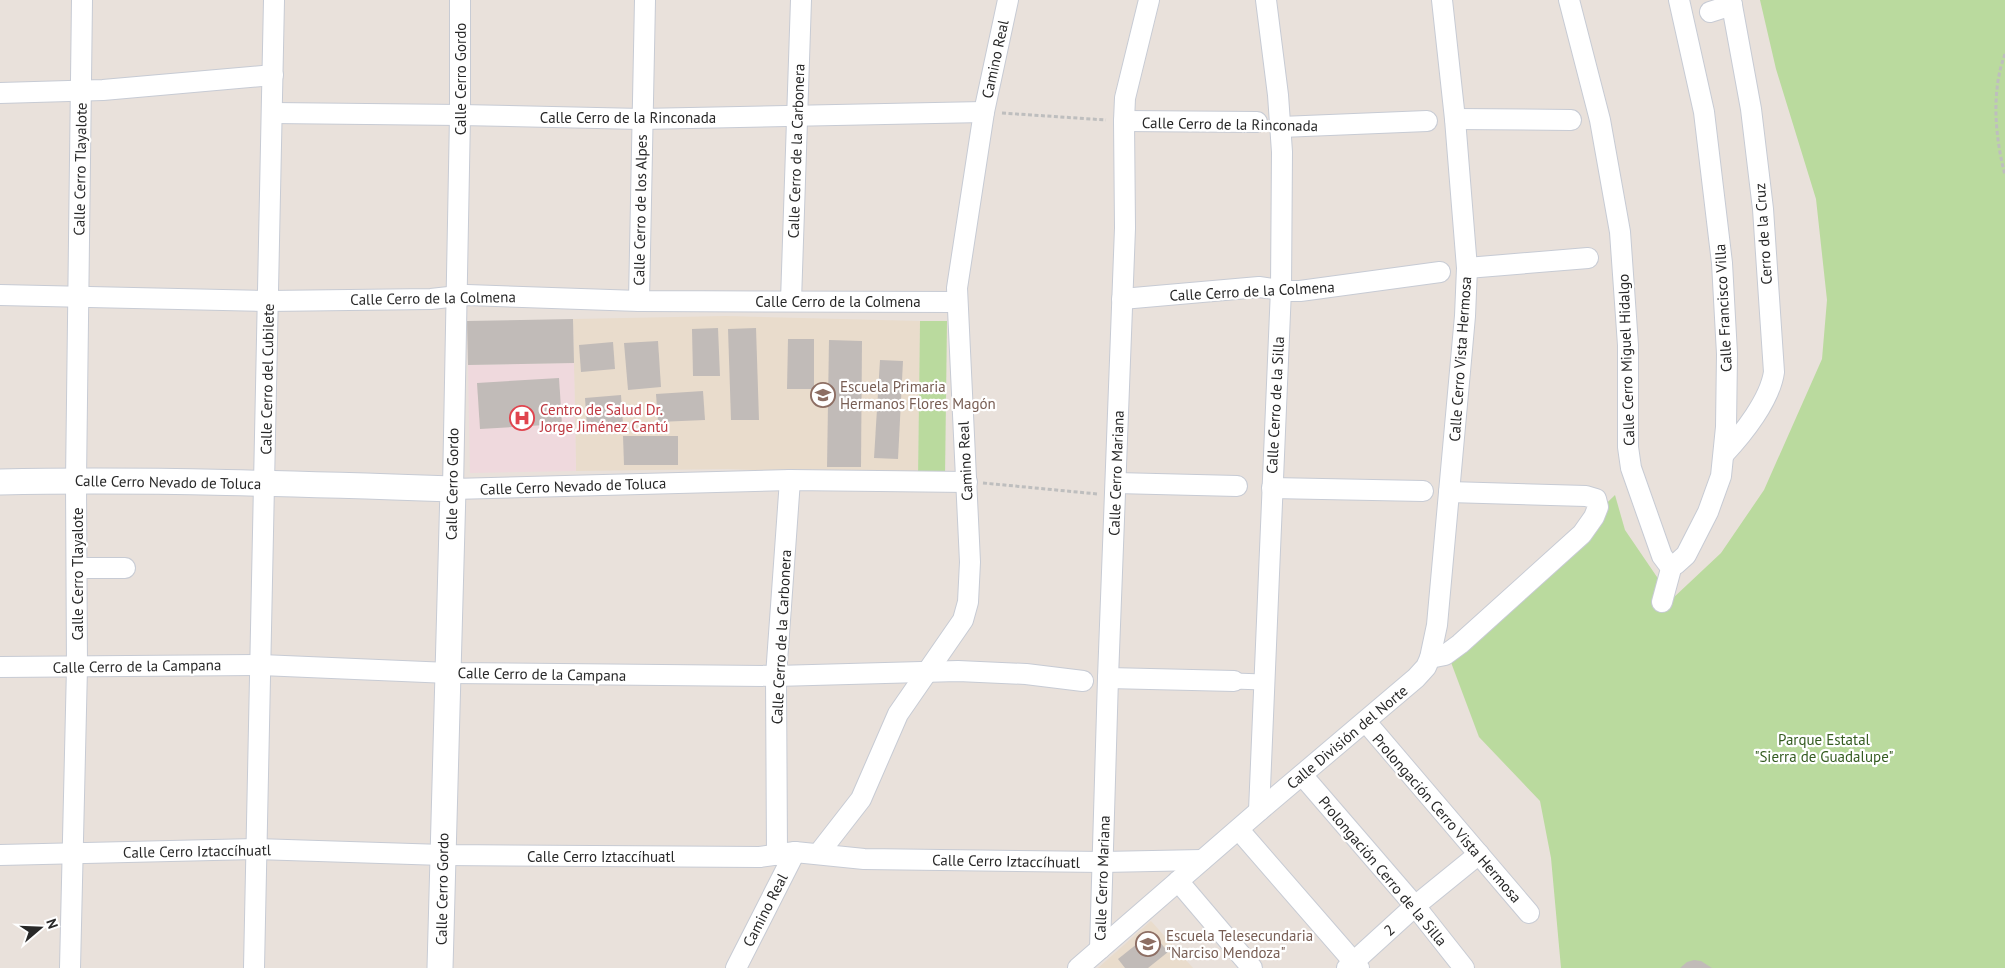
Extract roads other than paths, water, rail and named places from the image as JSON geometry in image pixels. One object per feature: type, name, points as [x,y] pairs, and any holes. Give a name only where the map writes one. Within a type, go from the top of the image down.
[{"type":"street","name":"Calle Cerro Tlayalote","points":[[70,968],[77,668],[76,480],[82,0]]},
{"type":"street","name":"Calle Cerro del Cubilete","points":[[254,968],[274,0]]},
{"type":"street","name":"Calle Cerro Gordo","points":[[440,968],[453,489],[460,115],[460,0]]},
{"type":"street","name":"Calle Cerro de los Alpes","points":[[639,300],[641,119],[645,0]]},
{"type":"street","name":"Calle Cerro de la Carbonera","points":[[791,301],[800,0]]},
{"type":"street","name":"Camino Real","points":[[819,853],[861,799],[898,714],[963,620],[968,602],[970,562],[957,302],[959,270],[984,112],[1008,0]]},
{"type":"street","name":"Calle Cerro Mariana","points":[[1100,949],[1125,228],[1125,98],[1150,0]]},
{"type":"street","name":"Calle Cerro de la Silla","points":[[1260,811],[1263,682],[1281,289],[1281,127],[1266,0]]},
{"type":"street","name":"Calle Cerro Vista Hermosa","points":[[1430,658],[1437,625],[1465,316],[1467,268],[1455,120],[1442,0]]},
{"type":"street","name":"Calle Cerro Miguel Hidalgo","points":[[1569,0],[1600,120],[1620,232],[1628,344],[1628,447],[1631,468],[1662,556],[1668,564],[1672,565]]},
{"type":"street","name":"Calle Francisco Villa","points":[[1672,565],[1676,564],[1686,555],[1708,512],[1721,476],[1724,454],[1727,354],[1722,263],[1704,112],[1679,0]]},
{"type":"street","points":[[1710,12],[1732,2]]},
{"type":"street","name":"Cerro de la Cruz","points":[[1724,454],[1740,437],[1772,385],[1774,372],[1760,280],[1763,209],[1751,109],[1732,2]]},
{"type":"street","points":[[0,93],[81,91],[273,75]]},
{"type":"street","name":"Calle Cerro de la Rinconada","points":[[273,113],[641,119],[984,112]]},
{"type":"street","points":[[1455,120],[1571,120]]},
{"type":"street","name":"Calle Cerro de la Rinconada","points":[[1124,122],[1257,122],[1281,127],[1427,121]]},
{"type":"street","points":[[1467,268],[1588,258]]},
{"type":"street","name":"Calle Cerro de la Colmena","points":[[1122,299],[1259,287],[1300,291],[1440,272]]},
{"type":"street","name":"Calle Cerro de la Colmena","points":[[0,295],[268,301],[431,299],[480,295],[639,300],[957,302]]},
{"type":"street","name":"Calle Cerro Nevado de Toluca","points":[[0,482],[76,480],[453,489],[790,480],[967,482]]},
{"type":"street","name":"Calle Cerro de la Carbonera","points":[[786,853],[776,676],[790,480]]},
{"type":"street","points":[[1116,483],[1237,486]]},
{"type":"street","points":[[1272,488],[1423,491]]},
{"type":"street","points":[[1430,658],[1445,655],[1460,644],[1582,534],[1598,506],[1596,499],[1586,496],[1449,492]]},
{"type":"street","points":[[1662,602],[1672,565]]},
{"type":"street","points":[[77,568],[125,568]]},
{"type":"street","name":"Calle División del Norte","points":[[1078,968],[1416,678],[1426,667],[1430,658]]},
{"type":"street","name":"Calle Cerro de la Campana","points":[[0,667],[77,668],[261,665],[448,673],[776,676],[926,671],[1026,674],[1083,680]]},
{"type":"street","points":[[1108,678],[1263,682]]},
{"type":"street","name":"Prolongación Cerro Vista Hermosa","points":[[1366,722],[1529,913]]},
{"type":"street","name":"Prolongación Cerro de la Silla","points":[[1302,775],[1415,906],[1464,968]]},
{"type":"street","points":[[1238,830],[1353,966]]},
{"type":"street","name":"Calle Cerro Iztaccíhuatl","points":[[0,855],[256,849],[443,855],[760,857],[786,853],[819,853],[864,859],[1102,862],[1202,860]]},
{"type":"street","name":"Camino Real","points":[[736,968],[786,853]]},
{"type":"street","name":"2","points":[[1353,966],[1415,906],[1479,854]]},
{"type":"street","points":[[1178,881],[1252,968]]},
{"type":"place","name":"Escuela Primaria Hermanos Flores Magón","points":[[823,395]]},
{"type":"place","name":"Centro de Salud Dr. Jorge Jiménez Cantú","points":[[522,418]]},
{"type":"place","name":"Escuela Telesecundaria \"Narciso Mendoza\"","points":[[1148,944]]},
{"type":"park label","name":"Parque Estatal \"Sierra de Guadalupe\"","points":[[1824,748]]}]
